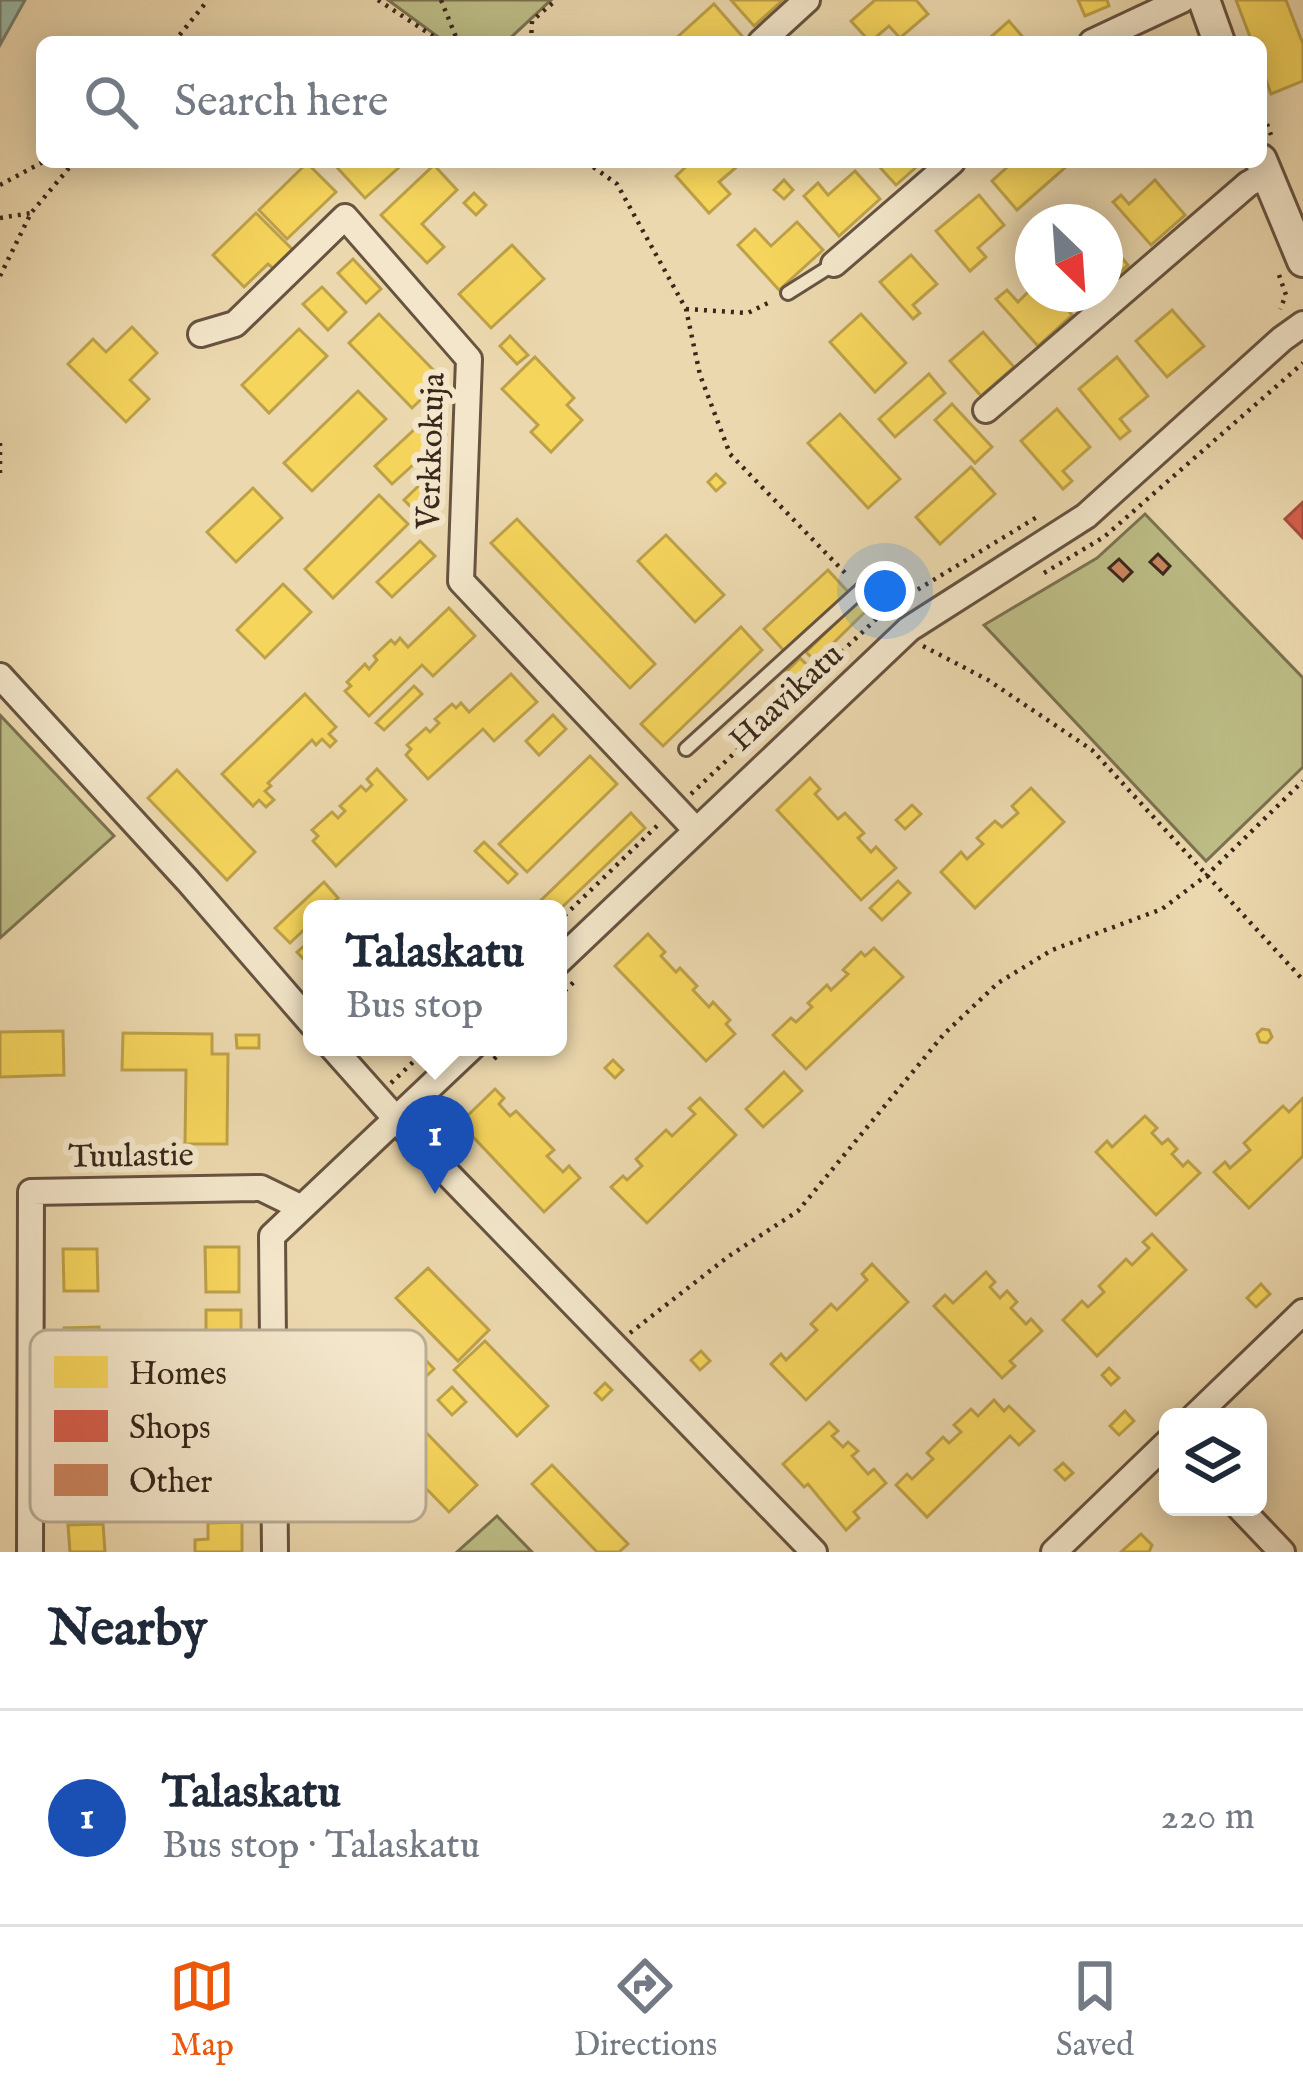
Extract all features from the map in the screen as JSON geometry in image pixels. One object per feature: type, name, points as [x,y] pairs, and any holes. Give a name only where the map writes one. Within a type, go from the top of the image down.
[{"type":"street","points":[[768,36],[807,0]]},
{"type":"street","points":[[1105,36],[1182,0]]},
{"type":"street","points":[[1204,0],[1217,36]]},
{"type":"street","points":[[834,264],[945,168]]},
{"type":"street","points":[[986,410],[1262,168]]},
{"type":"street","points":[[1263,168],[1291,268]]},
{"type":"street","name":"Verkkokuja","points":[[201,334],[236,324],[346,218],[469,359],[461,580],[695,829]]},
{"type":"street","name":"Haavikatu","points":[[567,953],[695,829],[916,638],[1086,516],[1292,332]]},
{"type":"street","points":[[0,676],[188,880],[303,1014]]},
{"type":"street","points":[[340,1056],[396,1120],[814,1552]]},
{"type":"street","points":[[273,1330],[272,1236],[463,1056]]},
{"type":"street","name":"Tuulastie","points":[[31,1330],[31,1192],[261,1188],[300,1207]]},
{"type":"street","points":[[1203,1408],[1303,1312]]},
{"type":"street","points":[[1054,1552],[1159,1451]]},
{"type":"street","points":[[1248,1516],[1282,1552]]},
{"type":"street","name":"Tuulastie","points":[[30,1522],[30,1552]]},
{"type":"street","points":[[275,1522],[275,1552]]},
{"type":"lane","points":[[788,293],[834,264]]},
{"type":"lane","points":[[686,749],[862,590]]},
{"type":"path","points":[[179,36],[208,0]]},
{"type":"path","points":[[378,0],[433,36]]},
{"type":"path","points":[[441,0],[456,36]]},
{"type":"path","points":[[531,36],[532,21],[556,0]]},
{"type":"path","points":[[0,185],[36,166]]},
{"type":"path","points":[[0,276],[31,213],[69,168]]},
{"type":"path","points":[[594,168],[617,184],[686,309],[700,375],[730,454],[862,590],[889,607],[916,638],[1092,750],[1303,980]]},
{"type":"path","points":[[0,218],[31,213]]},
{"type":"path","points":[[1044,573],[1104,537],[1302,366],[1292,332],[1271,322],[1286,295],[1291,268]]},
{"type":"path","points":[[686,309],[748,313],[788,293]]},
{"type":"path","points":[[0,443],[0,475]]},
{"type":"path","points":[[916,638],[944,634]]},
{"type":"path","points":[[631,1332],[798,1210],[944,1034],[998,983],[1052,950],[1162,909],[1207,875],[1303,781]]},
{"type":"path","points":[[567,988],[591,965]]},
{"type":"green space","points":[[388,0],[551,0],[512,36],[437,36]]},
{"type":"green space","points":[[1145,514],[1303,678],[1303,767],[1206,861],[984,625],[1097,558]]},
{"type":"green space","points":[[0,715],[114,836],[0,938]]},
{"type":"green space","points":[[497,1516],[532,1552],[457,1552]]},
{"type":"shaded area","points":[[0,0],[25,0],[0,45]]},
{"type":"building: Homes","points":[[731,0],[783,0],[754,26]]},
{"type":"building: Homes","points":[[875,0],[916,0],[928,14],[902,36],[889,26],[877,36],[865,36],[851,21]]},
{"type":"building: Homes","points":[[1078,0],[1107,0],[1109,6],[1085,16]]},
{"type":"building: Homes","points":[[1236,0],[1286,0],[1303,44],[1303,81],[1271,94],[1267,36],[1250,36]]},
{"type":"building: Homes","points":[[714,4],[742,36],[679,36]]},
{"type":"building: Homes","points":[[1009,21],[1022,36],[992,36]]},
{"type":"building: Homes","points":[[302,168],[312,168],[336,192],[287,239],[259,210]]},
{"type":"building: Homes","points":[[338,168],[398,168],[365,198]]},
{"type":"building: Homes","points":[[431,168],[437,168],[457,190],[422,224],[444,247],[427,263],[381,215]]},
{"type":"building: Homes","points":[[685,168],[735,168],[719,182],[730,194],[709,213],[676,176]]},
{"type":"building: Homes","points":[[880,168],[915,168],[896,185]]},
{"type":"building: Homes","points":[[1006,168],[1065,168],[1024,204],[1015,204],[1015,208],[992,181]]},
{"type":"building: Homes","points":[[855,171],[880,199],[839,236],[804,196],[818,183],[828,195]]},
{"type":"building: Homes","points":[[784,180],[793,190],[784,199],[774,190]]},
{"type":"building: Homes","points":[[1155,180],[1185,215],[1151,245],[1123,213],[1123,204],[1113,202],[1121,195],[1129,204]]},
{"type":"building: Homes","points":[[474,193],[486,205],[476,215],[464,203]]},
{"type":"building: Homes","points":[[979,195],[1004,225],[978,248],[986,257],[970,271],[936,231]]},
{"type":"building: Homes","points":[[256,213],[293,250],[274,269],[268,264],[244,287],[213,255]]},
{"type":"building: Homes","points":[[797,222],[823,250],[779,290],[738,245],[755,229],[771,246]]},
{"type":"building: Homes","points":[[512,245],[544,279],[491,328],[459,294]]},
{"type":"building: Homes","points":[[911,255],[937,284],[913,305],[920,313],[913,319],[880,282]]},
{"type":"building: Homes","points":[[353,259],[381,289],[366,303],[338,273]]},
{"type":"building: Homes","points":[[322,287],[346,312],[328,330],[303,304]]},
{"type":"building: Homes","points":[[1007,290],[1015,299],[1015,312],[1072,315],[1038,346],[996,299]]},
{"type":"building: Homes","points":[[1172,310],[1204,346],[1167,377],[1136,341]]},
{"type":"building: Homes","points":[[379,314],[442,379],[412,408],[349,343]]},
{"type":"building: Homes","points":[[861,314],[906,363],[875,392],[830,342]]},
{"type":"building: Homes","points":[[132,327],[157,353],[130,380],[149,399],[126,422],[68,364],[93,339],[106,352]]},
{"type":"building: Homes","points":[[299,329],[327,356],[269,413],[242,385]]},
{"type":"building: Homes","points":[[983,332],[1014,367],[981,396],[950,361]]},
{"type":"building: Homes","points":[[510,336],[528,355],[517,364],[500,346]]},
{"type":"building: Homes","points":[[535,357],[574,398],[567,405],[582,420],[551,452],[531,432],[538,425],[502,389]]},
{"type":"building: Homes","points":[[1117,357],[1148,396],[1120,419],[1130,431],[1120,439],[1079,389]]},
{"type":"building: Homes","points":[[929,374],[945,393],[895,437],[879,419]]},
{"type":"building: Homes","points":[[358,391],[386,419],[312,491],[284,463]]},
{"type":"building: Homes","points":[[952,404],[992,447],[975,463],[935,420]]},
{"type":"building: Homes","points":[[1057,409],[1090,447],[1063,471],[1072,481],[1063,489],[1021,441]]},
{"type":"building: Homes","points":[[840,414],[900,479],[868,508],[808,443]]},
{"type":"building: Homes","points":[[429,416],[446,435],[392,484],[375,466]]},
{"type":"building: Homes","points":[[971,467],[995,494],[940,544],[916,517]]},
{"type":"building: Homes","points":[[431,474],[444,486],[417,513],[404,500]]},
{"type":"building: Homes","points":[[716,474],[725,483],[716,491],[708,482]]},
{"type":"building: Homes","points":[[253,488],[282,518],[236,562],[207,532]]},
{"type":"building: Homes","points":[[379,495],[408,524],[333,598],[305,569]]},
{"type":"building: Homes","points":[[517,519],[655,664],[630,688],[491,543]]},
{"type":"building: Homes","points":[[666,535],[724,595],[695,622],[638,561]]},
{"type":"building: Homes","points":[[420,541],[435,556],[392,597],[377,582]]},
{"type":"building: Homes","points":[[828,570],[850,594],[786,653],[764,629]]},
{"type":"building: Homes","points":[[283,584],[311,612],[265,658],[237,630]]},
{"type":"building: Homes","points":[[857,602],[866,611],[815,661],[806,652]]},
{"type":"building: Homes","points":[[449,608],[475,636],[433,676],[422,665],[369,716],[345,691],[351,686],[347,682],[365,664],[369,669],[377,660],[374,656],[391,640],[395,644],[400,638],[408,647]]},
{"type":"building: Homes","points":[[741,627],[762,650],[663,746],[641,724]]},
{"type":"building: Homes","points":[[800,658],[809,667],[794,682],[785,673]]},
{"type":"building: Homes","points":[[511,674],[537,702],[494,741],[483,729],[428,779],[406,755],[411,749],[407,745],[426,728],[430,732],[439,723],[435,719],[452,704],[456,708],[461,703],[469,712]]},
{"type":"building: Homes","points":[[414,686],[422,694],[384,730],[376,723]]},
{"type":"building: Homes","points":[[305,694],[336,727],[329,734],[336,741],[330,747],[322,739],[316,745],[312,740],[268,783],[271,786],[265,791],[274,800],[266,807],[259,800],[253,806],[222,774]]},
{"type":"building: Homes","points":[[553,715],[566,729],[539,755],[526,741]]},
{"type":"building: Homes","points":[[590,756],[617,784],[527,872],[499,844]]},
{"type":"building: Homes","points":[[377,769],[406,800],[336,866],[313,841],[318,836],[312,830],[332,812],[338,818],[345,811],[340,806],[361,786],[366,791],[372,785],[367,779]]},
{"type":"building: Homes","points":[[177,770],[255,852],[227,880],[148,798]]},
{"type":"building: Homes","points":[[810,778],[820,789],[815,794],[838,819],[845,813],[864,833],[858,838],[871,852],[876,847],[896,868],[861,900],[777,810]]},
{"type":"building: Homes","points":[[1031,788],[1064,822],[975,908],[941,872],[961,852],[967,859],[983,844],[977,838],[995,821],[1002,827],[1018,813],[1012,806]]},
{"type":"building: Homes","points":[[912,805],[921,814],[905,829],[896,820]]},
{"type":"building: Homes","points":[[631,813],[645,828],[567,902],[541,900]]},
{"type":"building: Homes","points":[[484,842],[517,874],[508,883],[475,851]]},
{"type":"building: Homes","points":[[898,881],[910,893],[882,920],[870,908]]},
{"type":"building: Homes","points":[[324,882],[338,898],[336,900],[305,900]]},
{"type":"building: Homes","points":[[303,902],[303,931],[290,943],[275,928]]},
{"type":"building: Homes","points":[[648,934],[676,972],[680,968],[697,986],[693,990],[709,1007],[713,1002],[730,1020],[726,1024],[735,1034],[706,1061],[615,966]]},
{"type":"building: Homes","points":[[874,948],[903,977],[806,1069],[773,1035],[791,1018],[796,1022],[827,985],[831,990],[848,974],[843,970],[861,952],[865,956]]},
{"type":"building: Homes","points":[[1262,1029],[1272,1037],[1267,1043],[1260,1042],[1257,1034]]},
{"type":"building: Homes","points":[[63,1031],[64,1075],[0,1077],[0,1032]]},
{"type":"building: Homes","points":[[123,1033],[212,1034],[212,1054],[228,1054],[227,1144],[185,1144],[186,1070],[122,1070]]},
{"type":"building: Homes","points":[[236,1035],[259,1035],[259,1048],[237,1048]]},
{"type":"building: Homes","points":[[613,1060],[623,1070],[615,1078],[605,1068]]},
{"type":"building: Homes","points":[[784,1072],[802,1091],[763,1127],[746,1109]]},
{"type":"building: Homes","points":[[495,1089],[504,1098],[499,1104],[510,1116],[516,1111],[554,1150],[547,1156],[563,1172],[569,1166],[580,1178],[544,1212],[460,1123]]},
{"type":"building: Homes","points":[[700,1098],[736,1135],[647,1223],[611,1187],[642,1166],[636,1159],[666,1130],[672,1136],[695,1114],[689,1108]]},
{"type":"building: Homes","points":[[1303,1098],[1303,1156],[1249,1208],[1214,1172],[1225,1162],[1230,1168],[1250,1150],[1244,1143],[1283,1106],[1289,1112]]},
{"type":"building: Homes","points":[[1145,1116],[1157,1128],[1152,1133],[1162,1144],[1168,1139],[1177,1149],[1172,1154],[1183,1166],[1188,1161],[1200,1173],[1156,1215],[1096,1152],[1107,1141],[1112,1147]]},
{"type":"building: Homes","points":[[1152,1234],[1186,1270],[1097,1356],[1063,1320],[1082,1301],[1088,1307],[1104,1292],[1099,1286],[1126,1259],[1132,1265],[1149,1248],[1143,1242]]},
{"type":"building: Homes","points":[[205,1247],[239,1247],[239,1292],[206,1292]]},
{"type":"building: Homes","points":[[63,1249],[97,1249],[98,1291],[64,1291]]},
{"type":"building: Homes","points":[[872,1264],[908,1302],[806,1400],[771,1364],[781,1354],[786,1360],[817,1330],[811,1324],[831,1304],[837,1310],[867,1280],[862,1274]]},
{"type":"building: Homes","points":[[428,1268],[489,1330],[458,1361],[396,1298]]},
{"type":"building: Homes","points":[[986,1272],[1000,1298],[1007,1291],[1017,1302],[1011,1308],[1026,1324],[1031,1319],[1042,1331],[1010,1361],[1015,1366],[1002,1378],[934,1306],[945,1295],[953,1303]]},
{"type":"building: Homes","points":[[1261,1284],[1270,1294],[1256,1307],[1247,1298]]},
{"type":"building: Homes","points":[[206,1310],[241,1310],[241,1330],[206,1330]]},
{"type":"building: Homes","points":[[485,1341],[548,1406],[517,1436],[454,1370]]},
{"type":"building: Homes","points":[[701,1351],[710,1361],[700,1370],[691,1360]]},
{"type":"building: Homes","points":[[1109,1368],[1119,1378],[1111,1385],[1102,1375]]},
{"type":"building: Homes","points":[[605,1383],[612,1390],[602,1400],[595,1393]]},
{"type":"building: Homes","points":[[452,1387],[466,1402],[452,1415],[438,1400]]},
{"type":"building: Homes","points":[[994,1400],[1004,1411],[1009,1406],[1034,1431],[1019,1445],[1010,1436],[927,1517],[896,1485],[907,1474],[912,1479],[933,1459],[927,1453],[943,1437],[949,1443],[961,1432],[954,1425],[971,1409],[978,1416]]},
{"type":"building: Homes","points":[[1125,1411],[1134,1421],[1119,1435],[1110,1426]]},
{"type":"building: Homes","points":[[829,1422],[838,1431],[832,1436],[843,1447],[848,1442],[858,1451],[852,1456],[868,1474],[874,1469],[886,1483],[854,1512],[859,1518],[846,1530],[808,1484],[804,1487],[783,1464]]},
{"type":"building: Homes","points":[[426,1432],[477,1485],[449,1512],[426,1488]]},
{"type":"building: Homes","points":[[1063,1463],[1073,1473],[1065,1480],[1055,1470]]},
{"type":"building: Homes","points":[[552,1465],[628,1544],[619,1552],[597,1552],[532,1484]]},
{"type":"building: Homes","points":[[242,1522],[242,1552],[195,1552],[195,1540],[208,1539],[208,1523]]},
{"type":"building: Homes","points":[[103,1524],[105,1552],[70,1552],[68,1525]]},
{"type":"building: Homes","points":[[1141,1534],[1152,1545],[1149,1552],[1121,1552]]},
{"type":"building: Shops","points":[[1303,502],[1303,538],[1285,519]]},
{"type":"building: Other","points":[[1158,554],[1170,566],[1163,574],[1150,562]]},
{"type":"building: Other","points":[[1119,559],[1132,572],[1123,581],[1109,568]]},
{"type":"place","name":"Talaskatu","points":[[435,1194]]}]
